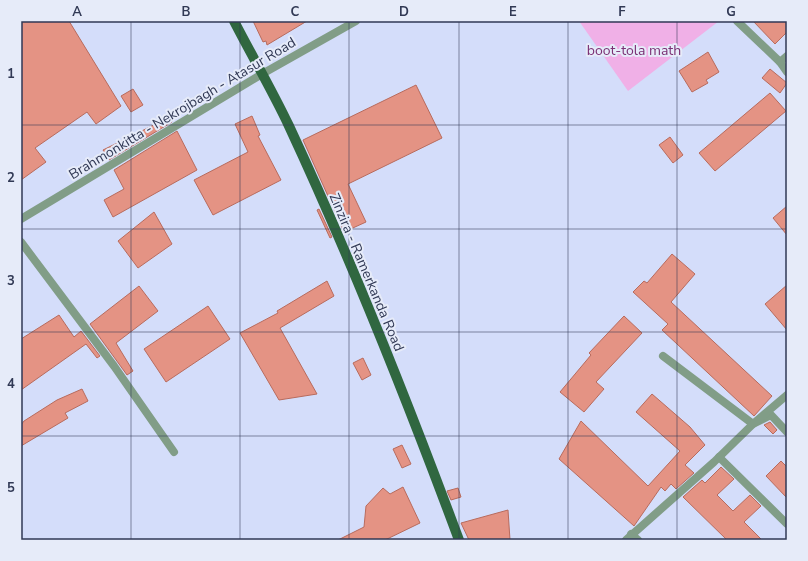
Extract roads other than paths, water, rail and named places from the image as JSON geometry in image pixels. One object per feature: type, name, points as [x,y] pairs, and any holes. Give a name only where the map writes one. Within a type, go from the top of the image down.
[{"type":"main road","name":"Zinzira - Ramerkanda Road","points":[[234,21],[288,125],[357,282],[434,472],[459,540]]},
{"type":"street","name":"Brahmonkitta - Nekrojbagh - Atasur Road","points":[[21,219],[262,74],[356,21]]},
{"type":"street","points":[[738,21],[780,62],[787,72]]},
{"type":"street","points":[[780,62],[787,56]]},
{"type":"street","points":[[21,242],[114,366],[174,452]]},
{"type":"street","points":[[663,356],[753,424]]},
{"type":"street","points":[[628,537],[787,395]]},
{"type":"street","points":[[753,424],[771,415],[787,432]]},
{"type":"street","points":[[719,457],[787,524]]},
{"type":"street","points":[[628,537],[638,540]]},
{"type":"park label","name":"boot-tola math","points":[[634,50]]}]
